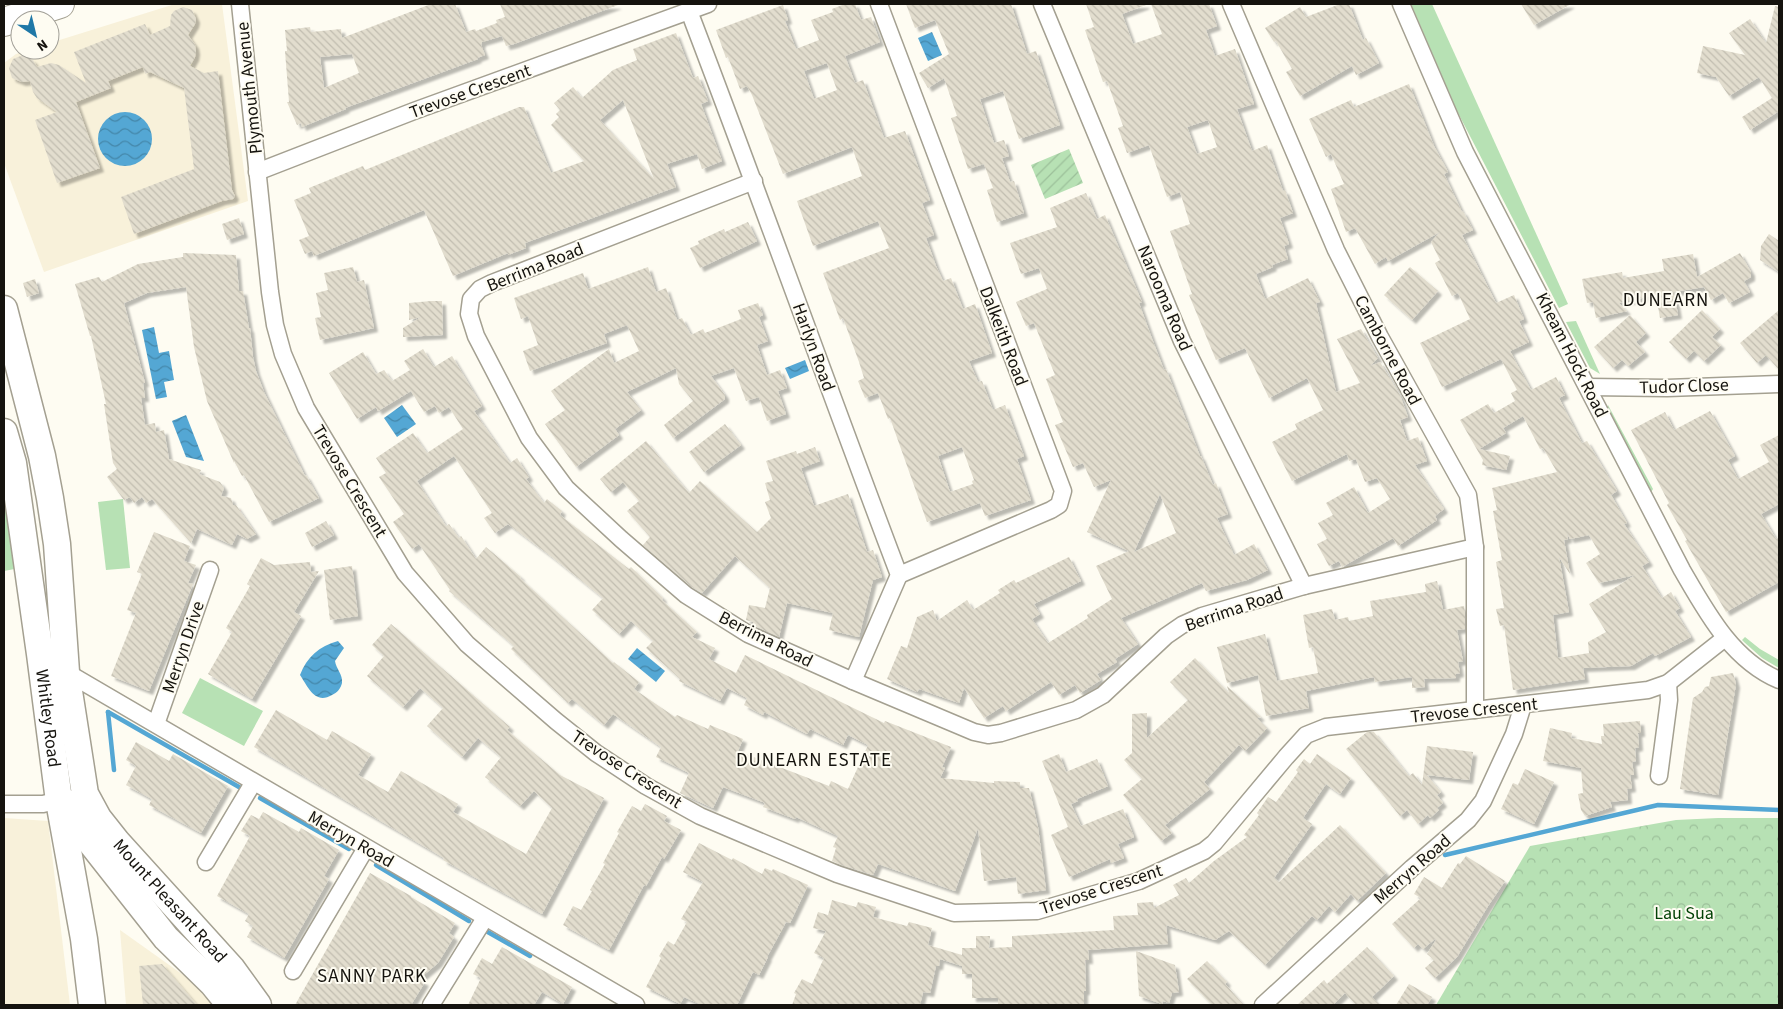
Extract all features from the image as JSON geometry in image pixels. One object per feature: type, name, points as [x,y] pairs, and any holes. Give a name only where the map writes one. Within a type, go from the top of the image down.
[{"type":"highway","points":[[49,10],[60,4]]},
{"type":"highway","points":[[4,22],[60,4]]},
{"type":"main road","name":"Whitley Road","points":[[4,309],[42,456],[50,498],[57,544],[66,672],[85,794]]},
{"type":"main road","name":"Whitley Road","points":[[4,432],[14,472],[40,648],[58,801],[84,939],[92,1005]]},
{"type":"main road","name":"Mount Pleasant Road","points":[[85,794],[98,818],[117,842],[232,969],[258,1005]]},
{"type":"main road","name":"Mount Pleasant Road","points":[[58,801],[166,938],[213,984],[230,1005]]},
{"type":"street","name":"Plymouth Avenue","points":[[240,4],[258,172]]},
{"type":"street","name":"Trevose Crescent","points":[[708,4],[414,111],[258,172],[270,292],[275,325],[283,354],[306,408],[405,573],[467,644],[596,753],[646,786],[700,816],[837,874],[954,913],[1037,911],[1139,881],[1204,850],[1218,838],[1286,756],[1306,736],[1326,727],[1648,690],[1668,683],[1725,638]]},
{"type":"street","name":"Dalkeith Road","points":[[878,4],[1063,491],[1059,504],[1051,510],[899,575]]},
{"type":"street","name":"Narooma Road","points":[[1042,4],[1182,341],[1304,586]]},
{"type":"street","name":"Camborne Road","points":[[1231,4],[1336,250],[1380,337],[1468,495],[1476,547],[1475,710]]},
{"type":"street","name":"Kheam Hock Road","points":[[1400,4],[1465,152],[1682,570],[1704,608],[1725,638],[1753,665],[1779,680]]},
{"type":"street","name":"Harlyn Road","points":[[689,11],[754,181],[899,575]]},
{"type":"street","name":"Berrima Road","points":[[754,181],[492,283],[480,289],[471,299],[469,314],[480,348],[529,438],[566,488],[686,595],[748,634],[974,732],[988,735],[1002,733],[1076,710],[1103,695],[1166,636],[1182,625],[1202,616],[1304,586],[1476,547]]},
{"type":"street","name":"Tudor Close","points":[[1588,387],[1666,388],[1779,384]]},
{"type":"street","name":"Merryn Drive","points":[[156,724],[210,570]]},
{"type":"street","points":[[853,681],[899,575]]},
{"type":"street","name":"Merryn Road","points":[[66,672],[484,918],[636,1005]]},
{"type":"street","points":[[1659,776],[1669,700],[1668,683]]},
{"type":"street","name":"Merryn Road","points":[[1263,1005],[1412,868],[1468,820],[1487,793],[1514,734],[1523,705]]},
{"type":"street","points":[[206,862],[254,783]]},
{"type":"street","points":[[4,804],[43,804],[85,794]]},
{"type":"street","points":[[293,970],[366,848]]},
{"type":"street","points":[[431,1005],[484,918]]},
{"type":"shaded area","points":[[175,4],[222,4],[248,201],[44,272],[4,163],[4,63],[10,58],[60,60],[60,40]]},
{"type":"shaded area","points":[[4,818],[48,821],[70,1005],[4,1005]]},
{"type":"shaded area","points":[[120,930],[203,989],[211,1005],[126,1005]]},
{"type":"green space","points":[[1411,4],[1432,4],[1568,304],[1559,308],[1457,111]]},
{"type":"green space","points":[[1069,149],[1083,183],[1045,199],[1031,165]]},
{"type":"green space","points":[[1576,321],[1600,374],[1590,368],[1566,322]]},
{"type":"green space","points":[[1608,405],[1653,489],[1650,494],[1607,410]]},
{"type":"green space","points":[[4,464],[20,568],[4,571]]},
{"type":"green space","points":[[123,499],[130,568],[106,570],[98,502]]},
{"type":"green space","points":[[1745,637],[1760,649],[1779,660],[1779,668],[1762,658],[1744,642],[1742,640]]},
{"type":"green space","points":[[200,678],[263,711],[244,746],[182,713]]},
{"type":"green space","name":"Lau Sua","points":[[1779,818],[1779,1005],[1436,1005],[1530,846],[1676,820]]},
{"type":"water","points":[[932,32],[942,55],[928,61],[918,38]]},
{"type":"water","points":[[125,112],[135,114],[144,120],[150,129],[152,139],[150,149],[144,158],[135,164],[125,166],[115,164],[106,158],[100,149],[98,139],[100,129],[106,120],[115,114]]},
{"type":"water","points":[[154,327],[159,353],[169,351],[174,380],[164,382],[167,397],[156,399],[142,330]]},
{"type":"water","points":[[805,360],[809,371],[790,379],[785,368]]},
{"type":"water","points":[[402,405],[416,424],[397,437],[384,418]]},
{"type":"water","points":[[186,415],[204,461],[186,457],[172,421]]},
{"type":"water","points":[[338,641],[344,648],[335,661],[342,680],[341,685],[334,694],[321,698],[309,689],[300,675],[314,653]]},
{"type":"water","points":[[637,648],[665,671],[656,682],[628,659]]},
{"type":"building","points":[[431,4],[455,4],[466,32],[475,29],[476,31],[497,23],[496,20],[505,17],[500,4],[618,5],[514,44],[506,46],[502,36],[482,42],[481,45],[485,55],[478,59],[345,108],[302,127],[301,123],[297,125],[287,102],[289,102],[285,30],[310,27],[311,32],[341,29],[342,38]],"holes":[[[352,54],[359,73],[324,88],[320,57]]]},
{"type":"building","points":[[845,4],[855,4],[861,20],[871,17],[880,42],[845,56],[855,83],[863,80],[884,138],[905,131],[930,200],[922,203],[934,235],[926,238],[943,281],[951,278],[963,309],[975,304],[992,353],[969,361],[978,382],[982,381],[993,410],[1005,405],[1024,456],[1017,459],[1031,500],[985,516],[980,503],[927,522],[890,418],[888,419],[878,393],[865,398],[858,381],[864,378],[859,362],[843,318],[840,320],[823,273],[889,248],[878,221],[813,246],[797,201],[862,176],[852,147],[783,174],[752,95],[747,86],[740,89],[716,30],[783,5],[788,20],[785,21],[796,49],[819,40],[811,20],[833,12],[832,9]],"holes":[[[827,63],[837,90],[814,99],[804,71]],[[962,447],[974,480],[972,481],[973,484],[950,492],[938,456]]]},
{"type":"building","points":[[906,4],[1011,4],[1027,54],[1036,51],[1060,125],[1019,139],[1003,91],[980,99],[994,143],[1004,140],[1009,156],[1002,158],[1010,182],[1014,181],[1024,213],[997,222],[987,190],[993,188],[984,164],[968,169],[951,118],[957,116],[944,78],[928,88],[919,73],[949,54],[935,20],[915,28]]},
{"type":"building","points":[[1086,4],[1145,4],[1122,14],[1133,44],[1162,34],[1151,4],[1209,4],[1217,26],[1206,30],[1215,56],[1235,49],[1254,104],[1237,109],[1252,151],[1267,145],[1293,213],[1280,218],[1289,244],[1284,246],[1288,259],[1256,274],[1265,299],[1308,278],[1320,302],[1316,303],[1336,392],[1360,383],[1337,339],[1361,329],[1378,358],[1370,366],[1380,362],[1400,395],[1408,417],[1400,420],[1407,441],[1418,437],[1427,461],[1415,465],[1444,509],[1435,516],[1437,520],[1398,546],[1393,538],[1342,567],[1339,561],[1329,566],[1317,544],[1327,539],[1318,523],[1333,515],[1326,503],[1354,487],[1368,513],[1390,499],[1377,478],[1365,482],[1356,459],[1349,461],[1347,454],[1292,481],[1272,442],[1297,429],[1295,424],[1323,410],[1307,378],[1269,398],[1245,348],[1216,360],[1189,295],[1192,294],[1170,231],[1190,224],[1180,192],[1167,197],[1149,145],[1127,153],[1118,128],[1123,126],[1107,81],[1103,82],[1085,30],[1094,27]],"holes":[[[1208,120],[1217,147],[1197,154],[1187,127]]]},
{"type":"building","points":[[1340,4],[1349,4],[1363,40],[1366,38],[1379,63],[1356,75],[1352,66],[1300,96],[1286,72],[1292,69],[1276,41],[1274,42],[1265,28],[1300,7],[1306,17]]},
{"type":"building","points":[[1521,4],[1571,4],[1534,25]]},
{"type":"building","points":[[1775,6],[1779,7],[1779,111],[1750,130],[1742,117],[1772,98],[1759,77],[1729,96],[1716,77],[1697,73],[1703,46],[1745,55],[1729,33],[1750,19],[1766,43]]},
{"type":"building","points":[[183,7],[192,10],[196,19],[188,35],[195,45],[196,51],[190,66],[204,73],[218,71],[232,190],[235,196],[233,199],[222,201],[134,234],[121,197],[194,169],[184,88],[150,72],[145,74],[143,67],[108,81],[111,88],[76,102],[100,168],[57,183],[35,120],[57,112],[37,98],[30,81],[22,82],[12,78],[9,68],[13,60],[33,60],[37,67],[51,63],[59,65],[86,83],[74,52],[145,24],[150,35],[170,26],[171,15],[174,11]]},
{"type":"building","points":[[676,33],[693,78],[698,76],[708,101],[701,104],[722,161],[702,169],[697,154],[667,164],[676,187],[525,243],[526,248],[508,255],[508,253],[453,276],[424,210],[314,256],[312,251],[305,254],[299,240],[309,236],[294,200],[311,193],[309,188],[363,166],[365,170],[519,107],[524,107],[551,173],[584,161],[551,125],[559,117],[556,114],[560,110],[554,103],[573,87],[582,98],[613,70],[637,60],[633,49]],"holes":[[[623,100],[654,179],[600,120]]]},
{"type":"building","points":[[1409,84],[1434,146],[1448,172],[1444,174],[1473,230],[1462,235],[1496,303],[1514,295],[1524,319],[1519,321],[1529,342],[1510,351],[1531,390],[1556,377],[1565,395],[1559,398],[1582,443],[1587,441],[1617,491],[1611,495],[1627,523],[1624,524],[1649,562],[1642,566],[1662,598],[1671,592],[1680,608],[1675,611],[1691,637],[1655,656],[1653,653],[1631,666],[1583,668],[1585,679],[1513,690],[1504,625],[1500,626],[1496,609],[1504,608],[1496,562],[1502,560],[1493,511],[1497,510],[1492,488],[1557,472],[1543,448],[1540,449],[1523,416],[1503,428],[1506,433],[1479,449],[1510,456],[1506,470],[1482,465],[1483,460],[1460,420],[1488,404],[1494,413],[1515,401],[1511,393],[1517,390],[1501,359],[1442,387],[1420,343],[1470,319],[1458,293],[1452,296],[1435,263],[1440,260],[1431,242],[1440,232],[1388,261],[1386,257],[1375,264],[1355,228],[1346,232],[1331,189],[1344,184],[1331,154],[1326,157],[1309,119],[1351,100],[1354,107]],"holes":[[[1567,533],[1570,539],[1589,535],[1600,554],[1586,563],[1599,583],[1635,575],[1589,604],[1606,632],[1588,642],[1589,653],[1558,658],[1553,615],[1569,612],[1559,557],[1570,574],[1564,540],[1568,539]]]},
{"type":"building","points":[[1086,193],[1097,219],[1105,215],[1142,302],[1139,303],[1164,370],[1166,369],[1200,456],[1213,485],[1216,483],[1228,514],[1217,518],[1234,555],[1254,544],[1268,570],[1247,580],[1206,591],[1202,583],[1121,618],[1138,644],[1115,659],[1117,662],[1097,674],[1101,680],[1080,693],[1075,685],[1059,695],[1051,682],[1006,711],[1003,706],[984,718],[964,688],[959,703],[919,689],[917,692],[887,679],[901,646],[907,648],[917,617],[933,610],[937,621],[967,600],[973,610],[1000,593],[998,590],[1014,580],[1016,583],[1069,557],[1081,581],[1034,604],[1040,614],[1032,619],[1048,643],[1088,618],[1087,615],[1112,599],[1096,566],[1129,551],[1087,532],[1111,480],[1094,487],[1083,463],[1073,467],[1055,425],[1063,422],[1046,379],[1055,375],[1034,323],[1026,326],[1016,302],[1047,289],[1039,268],[1021,274],[1010,243],[1057,227],[1050,208]],"holes":[[[1160,494],[1176,533],[1134,552]]]},
{"type":"building","points":[[239,218],[244,234],[227,240],[222,224]]},
{"type":"building","points":[[748,222],[757,241],[700,268],[690,248],[699,244],[698,241],[724,229],[725,232]]},
{"type":"building","points":[[1769,234],[1779,241],[1779,272],[1760,260],[1761,246]]},
{"type":"building","points":[[183,253],[236,255],[239,291],[243,291],[256,371],[264,392],[305,476],[319,498],[269,522],[244,475],[242,476],[234,461],[234,463],[207,401],[194,347],[186,287],[147,293],[124,303],[145,383],[143,383],[145,398],[141,398],[145,425],[155,423],[156,432],[164,430],[169,459],[201,470],[199,474],[220,482],[224,488],[221,496],[231,498],[233,505],[236,505],[256,534],[247,539],[237,534],[232,545],[197,529],[191,543],[152,499],[146,503],[142,497],[134,503],[130,497],[124,500],[107,477],[117,469],[113,463],[104,404],[106,404],[91,336],[75,284],[99,277],[102,282],[138,264],[183,257]]},
{"type":"building","points":[[1740,253],[1751,272],[1751,277],[1744,281],[1750,292],[1729,303],[1723,293],[1711,300],[1704,287],[1674,292],[1678,315],[1660,318],[1656,295],[1619,303],[1627,311],[1596,318],[1593,302],[1587,303],[1582,279],[1622,272],[1623,278],[1664,271],[1662,259],[1693,254],[1697,277]]},
{"type":"building","points":[[353,267],[357,282],[364,280],[374,328],[320,340],[315,318],[321,317],[316,293],[328,290],[324,273]]},
{"type":"building","points":[[648,267],[656,292],[666,288],[677,320],[682,318],[691,335],[703,329],[705,333],[741,319],[738,310],[758,303],[763,315],[759,317],[768,341],[757,345],[767,375],[780,370],[787,388],[778,391],[786,414],[767,421],[759,397],[746,401],[734,368],[711,376],[725,395],[725,399],[673,438],[664,425],[693,401],[679,384],[676,368],[627,392],[641,410],[615,429],[619,435],[576,467],[545,424],[565,410],[551,391],[609,349],[614,363],[639,351],[627,325],[604,334],[607,343],[530,371],[523,351],[538,345],[528,316],[521,319],[514,298],[583,273],[588,289]]},
{"type":"building","points":[[1410,267],[1438,291],[1412,320],[1384,295]]},
{"type":"building","points":[[35,279],[39,293],[27,297],[23,283]]},
{"type":"building","points":[[442,301],[443,335],[403,337],[403,328],[421,317],[409,320],[409,303]]},
{"type":"building","points":[[1702,310],[1720,329],[1712,337],[1721,345],[1704,361],[1694,351],[1686,359],[1669,342]]},
{"type":"building","points":[[1779,310],[1779,370],[1766,355],[1757,363],[1740,343]]},
{"type":"building","points":[[1630,315],[1646,333],[1636,342],[1645,352],[1628,366],[1622,360],[1613,368],[1594,347]]},
{"type":"building","points":[[423,349],[434,367],[452,356],[482,406],[474,411],[510,463],[517,458],[529,477],[526,479],[544,503],[547,499],[562,511],[560,515],[629,569],[631,567],[663,598],[662,600],[697,632],[692,637],[715,648],[709,659],[736,673],[745,655],[884,723],[885,721],[951,747],[942,767],[945,768],[940,778],[994,783],[994,781],[1020,782],[1020,788],[1029,788],[1038,827],[1046,890],[1018,894],[1016,877],[984,881],[978,828],[955,891],[878,864],[873,875],[841,865],[832,861],[836,848],[833,847],[838,836],[796,817],[795,819],[763,807],[765,803],[723,787],[713,808],[682,794],[680,793],[689,773],[656,757],[661,747],[613,714],[604,725],[572,699],[568,703],[511,649],[514,646],[449,591],[419,544],[412,549],[393,522],[404,514],[379,477],[386,473],[376,458],[413,433],[427,453],[463,429],[449,407],[439,413],[435,406],[424,412],[411,391],[378,411],[376,407],[357,419],[329,373],[363,352],[376,374],[384,370],[392,381],[410,370],[404,361]],"holes":[[[454,456],[492,513],[484,518],[495,533],[508,524],[603,598],[592,610],[619,634],[631,621],[653,641],[646,648],[680,679],[679,681],[720,701],[727,688],[747,698],[744,705],[763,715],[764,712],[807,734],[810,729],[843,745],[848,735],[868,745],[848,789],[831,781],[829,786],[738,751],[743,739],[710,725],[708,729],[677,715],[675,717],[634,689],[639,682],[613,663],[486,547],[476,559],[461,536],[459,538],[449,524],[446,526],[417,481]]]},
{"type":"building","points":[[1710,411],[1735,456],[1728,460],[1738,479],[1769,462],[1760,445],[1779,435],[1779,504],[1761,514],[1776,539],[1779,537],[1779,582],[1726,612],[1685,541],[1687,540],[1667,505],[1669,503],[1631,430],[1665,412],[1674,430]]},
{"type":"building","points":[[725,424],[741,445],[704,472],[689,452]]},
{"type":"building","points":[[646,441],[689,493],[700,481],[757,532],[771,518],[765,502],[770,500],[765,483],[773,481],[766,461],[796,451],[797,454],[815,447],[820,461],[801,468],[814,506],[848,494],[867,552],[873,550],[882,577],[873,580],[859,637],[829,630],[833,613],[787,603],[779,637],[746,620],[749,605],[765,608],[770,588],[735,556],[702,593],[692,587],[643,545],[650,537],[627,511],[639,501],[623,482],[611,492],[600,479]]},
{"type":"building","points":[[326,521],[334,535],[312,547],[305,533]]},
{"type":"building","points":[[154,532],[190,546],[184,561],[196,565],[188,583],[193,584],[149,691],[111,676],[136,613],[127,610],[142,574],[137,572]]},
{"type":"building","points":[[261,558],[274,565],[310,562],[311,572],[319,571],[294,612],[301,616],[252,699],[208,674],[232,632],[226,628],[250,586],[247,584]]},
{"type":"building","points":[[352,566],[358,616],[330,620],[324,570]]},
{"type":"building","points":[[1437,581],[1443,610],[1464,606],[1465,629],[1457,630],[1463,661],[1458,662],[1460,673],[1456,674],[1456,678],[1424,679],[1425,687],[1412,688],[1412,677],[1375,682],[1374,677],[1306,691],[1309,708],[1266,716],[1258,675],[1227,683],[1217,647],[1265,634],[1277,681],[1318,673],[1313,647],[1309,648],[1303,615],[1332,609],[1335,620],[1348,617],[1349,621],[1373,616],[1370,601],[1426,592],[1425,584]]},
{"type":"building","points":[[391,624],[510,727],[507,730],[560,775],[604,798],[542,914],[443,860],[444,858],[254,747],[276,710],[327,740],[332,731],[371,754],[358,775],[388,792],[401,771],[458,804],[453,812],[526,854],[552,808],[534,791],[520,806],[485,777],[501,757],[478,738],[462,757],[427,726],[443,708],[420,688],[403,707],[367,676],[384,656],[372,645]]},
{"type":"building","points":[[1195,658],[1229,693],[1227,686],[1261,717],[1257,718],[1267,728],[1245,751],[1239,745],[1204,782],[1210,789],[1165,825],[1172,833],[1161,841],[1123,795],[1142,779],[1124,760],[1132,753],[1132,714],[1147,713],[1147,738],[1188,700],[1170,682]]},
{"type":"building","points":[[1733,673],[1736,684],[1718,795],[1680,789],[1693,698],[1702,692],[1705,687],[1709,686],[1711,677]]},
{"type":"building","points":[[1640,721],[1641,733],[1638,733],[1639,747],[1635,748],[1636,761],[1632,762],[1634,775],[1630,775],[1632,788],[1627,789],[1628,800],[1610,802],[1612,807],[1585,816],[1581,810],[1578,794],[1583,793],[1581,768],[1543,761],[1550,728],[1572,733],[1571,738],[1602,744],[1601,736],[1604,736],[1603,724]]},
{"type":"building","points":[[1367,732],[1374,732],[1409,776],[1413,773],[1422,785],[1427,746],[1473,752],[1469,780],[1427,775],[1441,792],[1437,795],[1443,803],[1437,808],[1439,810],[1430,818],[1428,815],[1418,824],[1407,810],[1400,816],[1346,749]]},
{"type":"building","points":[[136,742],[169,761],[173,754],[228,786],[201,833],[149,805],[152,799],[126,785],[136,766],[126,760]]},
{"type":"building","points":[[1059,754],[1066,772],[1097,759],[1108,786],[1077,799],[1078,801],[1071,804],[1081,826],[1123,809],[1134,837],[1118,844],[1124,858],[1111,863],[1110,859],[1069,877],[1051,835],[1068,827],[1042,761]]},
{"type":"building","points":[[1317,754],[1351,778],[1340,794],[1326,784],[1303,818],[1312,824],[1274,878],[1279,882],[1340,825],[1386,873],[1357,901],[1351,894],[1335,912],[1329,906],[1317,920],[1312,916],[1265,965],[1229,931],[1215,940],[1166,925],[1168,944],[1088,950],[1089,960],[1085,960],[1086,991],[1084,991],[1084,1005],[998,1005],[998,998],[972,998],[972,974],[962,974],[962,966],[940,959],[939,966],[936,966],[930,993],[923,992],[920,1005],[792,1005],[796,994],[794,993],[802,979],[812,984],[824,958],[814,953],[826,931],[813,928],[818,912],[828,915],[832,900],[856,907],[858,902],[876,907],[873,917],[907,926],[909,922],[932,928],[928,945],[962,955],[962,948],[976,948],[976,936],[990,936],[989,948],[1012,947],[1012,936],[1114,930],[1113,916],[1138,915],[1137,903],[1153,902],[1154,908],[1179,895],[1173,885],[1186,878],[1189,883],[1214,861],[1247,837],[1244,835],[1259,815],[1257,813],[1268,797],[1276,802],[1298,772],[1296,770],[1304,759],[1310,764]]},
{"type":"building","points":[[1525,769],[1554,782],[1534,824],[1501,809],[1513,783],[1518,785]]},
{"type":"building","points":[[645,804],[667,816],[664,821],[681,830],[664,859],[662,857],[646,886],[644,885],[609,950],[563,925],[573,906],[581,910],[605,864],[603,863],[619,833],[617,832],[632,806],[641,811]]},
{"type":"building","points":[[263,812],[299,832],[301,828],[339,850],[324,876],[329,879],[284,958],[247,937],[253,926],[245,921],[249,914],[217,896],[250,836],[241,831],[251,815],[259,819]]},
{"type":"building","points":[[699,843],[732,860],[733,858],[762,874],[765,868],[772,871],[773,869],[808,885],[790,923],[786,922],[759,975],[753,972],[737,1005],[702,1005],[684,997],[680,1004],[646,987],[661,958],[659,956],[668,941],[674,945],[687,922],[681,919],[703,882],[683,872]]},
{"type":"building","points":[[1466,856],[1505,881],[1457,957],[1435,978],[1425,968],[1434,960],[1427,954],[1436,940],[1423,949],[1418,944],[1414,948],[1392,924],[1421,898],[1414,894],[1424,877],[1442,888],[1458,863],[1460,864]]},
{"type":"building","points":[[370,873],[455,923],[449,933],[454,937],[438,963],[419,979],[425,982],[411,1005],[295,1005]]},
{"type":"building","points":[[502,947],[572,987],[563,1004],[542,992],[534,1005],[468,1005],[481,978],[473,974],[482,958],[492,964]]},
{"type":"building","points":[[1367,947],[1394,976],[1372,997],[1380,1005],[1356,1005],[1345,993],[1333,1005],[1297,1005],[1324,980],[1327,984]]},
{"type":"building","points":[[1136,951],[1175,965],[1179,992],[1172,993],[1169,1003],[1163,1001],[1162,1004],[1139,996]]},
{"type":"building","points":[[1207,961],[1227,982],[1225,984],[1244,1005],[1212,1005],[1187,979]]},
{"type":"building","points":[[162,964],[197,1005],[143,1005],[139,966]]},
{"type":"building","points":[[1409,984],[1432,997],[1427,1005],[1396,1005]]},
{"type":"waterway","points":[[108,712],[239,787]]},
{"type":"waterway","points":[[108,712],[114,770]]},
{"type":"waterway","points":[[260,798],[349,849]]},
{"type":"waterway","points":[[1445,855],[1658,805],[1779,810]]},
{"type":"waterway","points":[[376,865],[469,921]]},
{"type":"waterway","points":[[486,931],[530,956]]},
{"type":"district","name":"DUNEARN","points":[[1666,299]]},
{"type":"district","name":"DUNEARN ESTATE","points":[[814,759]]},
{"type":"district","name":"SANNY PARK","points":[[372,975]]}]
